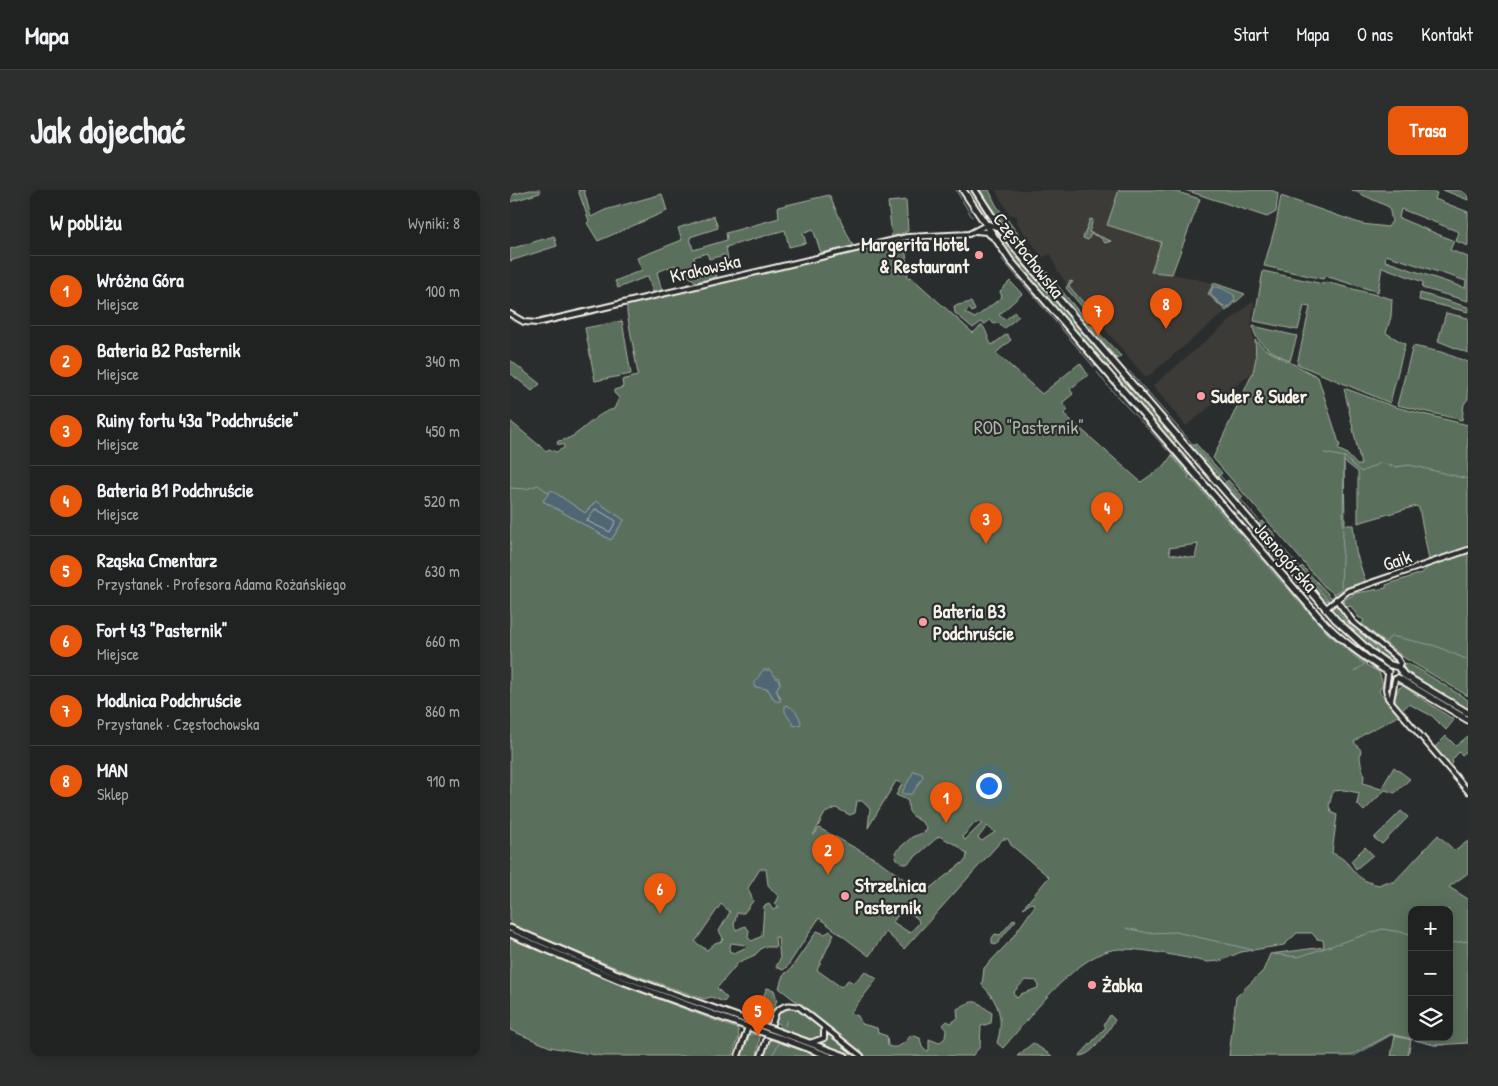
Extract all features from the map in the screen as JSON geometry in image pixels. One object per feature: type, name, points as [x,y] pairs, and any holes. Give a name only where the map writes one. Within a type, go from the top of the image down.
[{"type":"main road","name":"Częstochowska","points":[[963,190],[994,238],[1174,449]]},
{"type":"main road","name":"Częstochowska","points":[[975,190],[1001,230],[1181,442]]},
{"type":"main road","name":"Jasnogórska","points":[[1181,442],[1325,609],[1360,643],[1468,713]]},
{"type":"main road","name":"Jasnogórska","points":[[1174,449],[1329,628],[1370,662],[1396,678]]},
{"type":"main road","points":[[1246,534],[1254,527]]},
{"type":"main road","points":[[1388,674],[1397,668]]},
{"type":"main road","points":[[1397,668],[1396,678],[1468,720]]},
{"type":"main road","points":[[510,928],[620,975],[829,1056]]},
{"type":"main road","points":[[510,934],[619,980],[748,1027],[761,1029]]},
{"type":"main road","points":[[781,1036],[845,1056]]},
{"type":"street","points":[[976,231],[984,225],[993,224],[1001,230]]},
{"type":"street","points":[[976,231],[986,232],[994,238]]},
{"type":"street","name":"Krakowska","points":[[510,314],[524,322],[538,323],[909,237],[956,235],[976,231]]},
{"type":"street","name":"Gaik","points":[[1325,609],[1336,599],[1355,588],[1468,550]]},
{"type":"street","points":[[1336,599],[1353,622],[1397,658],[1400,663],[1397,668]]},
{"type":"street","points":[[1388,674],[1386,694],[1468,791]]},
{"type":"street","points":[[1391,701],[1396,678]]},
{"type":"street","points":[[761,1056],[776,1012],[788,1005],[799,1007],[861,1056]]},
{"type":"street","points":[[809,1044],[824,1038],[826,1032],[823,1026]]},
{"type":"street","points":[[738,1056],[748,1027]]},
{"type":"shaded area","points":[[996,190],[1119,190],[1107,225],[1161,242],[1151,272],[1168,273],[1214,283],[1208,294],[1226,311],[1146,378],[1067,284],[1057,270],[1051,254],[1042,257],[1017,223],[1017,216],[1009,214]]},
{"type":"shaded area","points":[[1254,300],[1251,325],[1256,358],[1253,372],[1186,426],[1153,386]]},
{"type":"green space","points":[[530,190],[540,190],[540,193],[510,202],[510,195]]},
{"type":"green space","points":[[578,190],[584,190],[591,217],[605,210],[662,194],[667,211],[598,241],[587,223],[589,221]]},
{"type":"green space","points":[[980,190],[989,190],[996,205],[1090,325],[1094,333],[1023,254]]},
{"type":"green space","points":[[1119,190],[1171,190],[1200,199],[1172,274],[1151,272],[1161,242],[1107,225]]},
{"type":"green space","points":[[1185,190],[1271,190],[1278,193],[1276,212],[1267,217]]},
{"type":"green space","points":[[1352,190],[1429,190],[1437,193],[1435,199],[1468,212],[1468,246],[1456,241],[1459,232],[1401,209],[1399,218],[1454,241],[1450,250],[1468,257],[1468,301],[1422,288],[1423,282],[1382,267],[1378,292],[1325,276],[1323,279],[1264,266],[1276,224],[1281,196],[1362,224],[1388,227],[1392,221],[1389,207]],"holes":[[[1386,255],[1466,281],[1465,288],[1385,261]]]},
{"type":"green space","points":[[1443,190],[1468,190],[1468,200]]},
{"type":"green space","points":[[829,195],[853,246],[821,253],[813,229],[803,233],[806,243],[789,247],[785,230],[726,247],[728,259],[725,260],[724,255],[709,259],[707,253],[694,257],[697,270],[714,266],[717,277],[696,282],[675,265],[657,272],[662,291],[653,293],[648,276],[618,288],[615,281],[642,270],[637,258],[682,240],[678,228],[714,216],[718,228],[690,237],[693,250],[727,240],[726,233],[779,218],[778,207]]},
{"type":"green space","points":[[906,200],[908,231],[892,237],[888,202]]},
{"type":"green space","points":[[1090,219],[1093,220],[1089,232],[1111,241],[1105,243],[1100,237],[1091,234],[1088,240],[1083,238]]},
{"type":"green space","points":[[990,226],[995,229],[1011,251],[1111,365],[1108,367],[1015,261]]},
{"type":"green space","points":[[554,236],[557,246],[510,261],[510,249]]},
{"type":"green space","name":"ROD \"Pasternik\"","points":[[905,241],[908,278],[911,277],[973,333],[982,325],[992,345],[1007,334],[1011,340],[996,353],[1042,394],[1080,363],[1088,375],[1070,389],[1073,394],[1062,403],[1068,410],[1064,414],[1141,482],[1165,465],[1172,455],[1190,474],[1188,478],[1193,482],[1196,481],[1327,632],[1366,665],[1379,672],[1383,685],[1379,691],[1400,715],[1364,734],[1354,742],[1361,750],[1360,759],[1364,775],[1363,783],[1381,789],[1394,767],[1410,779],[1395,793],[1385,790],[1364,811],[1357,804],[1359,793],[1344,790],[1333,791],[1329,806],[1332,813],[1337,815],[1332,853],[1345,861],[1362,878],[1379,885],[1385,882],[1394,882],[1438,835],[1455,851],[1468,841],[1468,873],[1449,887],[1468,899],[1468,1043],[1435,1045],[1419,1041],[1453,1041],[1453,906],[1408,906],[1408,1038],[1391,1034],[1350,1056],[1229,1056],[1236,997],[1263,971],[1270,954],[1324,947],[1323,940],[1317,939],[1312,933],[1297,933],[1284,945],[1241,952],[1220,961],[1208,962],[1132,949],[1105,952],[1072,972],[1056,987],[1003,1048],[997,1043],[1000,1019],[997,1005],[982,985],[984,968],[1010,941],[1035,904],[1032,903],[1023,908],[1049,877],[1011,845],[1008,839],[1003,839],[904,949],[886,932],[869,956],[819,918],[787,967],[783,970],[776,967],[780,959],[778,937],[775,937],[776,947],[763,947],[755,955],[739,962],[717,988],[727,998],[724,1002],[711,997],[704,999],[629,973],[510,925],[510,421],[546,451],[549,449],[556,452],[564,448],[564,445],[557,444],[558,441],[573,436],[598,416],[614,409],[619,398],[614,393],[614,390],[623,387],[622,380],[637,376],[638,374],[627,304]],"holes":[[[552,491],[585,513],[596,501],[624,520],[611,540],[543,501]],[[1198,544],[1195,558],[1170,554],[1169,548]],[[778,677],[780,683],[776,690],[781,698],[775,701],[768,689],[765,688]],[[896,781],[902,784],[896,795],[907,800],[910,813],[922,822],[927,829],[923,833],[912,837],[895,852],[896,858],[903,864],[907,864],[939,836],[958,846],[967,854],[966,860],[926,891],[915,890],[916,888],[879,861],[819,828],[813,836],[825,813],[836,808],[850,815],[855,813],[857,801],[862,801],[870,809],[868,828]],[[976,822],[982,823],[965,840],[962,837]],[[987,826],[995,832],[982,841],[978,838]],[[760,869],[766,869],[768,885],[779,897],[775,904],[779,907],[773,910],[769,904],[764,906],[762,936],[752,941],[748,938],[749,930],[745,926],[736,930],[734,925],[737,913],[744,913],[753,901],[748,888]],[[721,904],[730,912],[719,931],[723,938],[722,941],[715,943],[707,950],[695,942]],[[903,908],[918,919],[919,923],[910,933],[893,922]],[[731,943],[747,947],[734,953],[729,951]],[[1025,980],[1037,981],[1038,988],[1021,994],[1017,998],[1013,993]]]},
{"type":"green space","points":[[1263,271],[1323,284],[1326,282],[1392,299],[1391,317],[1386,333],[1405,344],[1390,403],[1297,364],[1310,307],[1304,306],[1298,330],[1254,321]]},
{"type":"green space","points":[[1010,281],[1022,294],[999,315],[1005,320],[1015,312],[1019,316],[1004,329],[998,323],[994,324],[990,320],[985,324],[981,322],[973,328],[955,313],[954,306],[971,302],[975,310],[972,312],[969,308],[965,313],[975,318],[1002,297],[1000,291]]},
{"type":"green space","points":[[1070,281],[1073,282],[1069,286],[1093,314],[1103,306],[1105,308],[1095,318],[1097,320],[1095,322],[1066,288]]},
{"type":"green space","points":[[1214,283],[1245,294],[1226,311],[1208,294]],"holes":[[[1219,287],[1235,296],[1223,307],[1211,295]]]},
{"type":"green space","points":[[1420,293],[1468,307],[1468,312],[1419,300]]},
{"type":"green space","points":[[1446,313],[1468,318],[1468,353],[1438,341]]},
{"type":"green space","points":[[622,321],[631,374],[595,381],[585,328]]},
{"type":"green space","points":[[1092,325],[1121,356],[1117,359],[1092,329]]},
{"type":"green space","points":[[1253,326],[1297,336],[1290,361],[1262,344]]},
{"type":"green space","points":[[1255,340],[1265,349],[1318,377],[1340,446],[1338,447],[1339,450],[1346,453],[1357,465],[1361,465],[1344,388],[1395,407],[1468,425],[1468,547],[1429,560],[1419,508],[1416,506],[1358,523],[1358,472],[1344,461],[1345,525],[1353,525],[1356,552],[1366,583],[1348,588],[1337,596],[1324,586],[1213,458],[1253,372],[1256,358]]},
{"type":"green space","points":[[1413,346],[1441,352],[1468,362],[1468,399],[1464,404],[1462,420],[1397,405]]},
{"type":"green space","points":[[510,360],[540,384],[532,391],[510,373]]},
{"type":"green space","points":[[1120,377],[1176,440],[1174,446],[1118,381]]},
{"type":"green space","points":[[1189,444],[1196,444],[1222,473],[1218,477]]},
{"type":"green space","points":[[1228,480],[1243,497],[1239,501],[1224,484]]},
{"type":"green space","points":[[1263,521],[1276,536],[1271,541],[1258,525]]},
{"type":"green space","points":[[1468,554],[1468,696],[1403,657],[1362,624],[1364,620],[1358,617],[1351,606],[1345,608],[1344,600],[1356,593],[1386,588],[1386,585],[1422,573],[1429,566]]},
{"type":"green space","points":[[1302,566],[1332,598],[1330,601],[1324,600],[1297,571]]},
{"type":"green space","points":[[1334,603],[1368,639],[1394,658],[1396,662],[1380,655],[1348,630],[1334,612],[1331,606]]},
{"type":"green space","points":[[1405,663],[1417,668],[1468,700],[1468,709],[1406,671],[1403,666]]},
{"type":"green space","points":[[1403,686],[1454,720],[1446,730],[1432,716],[1409,704],[1402,710],[1394,699],[1399,688]]},
{"type":"green space","points":[[1446,736],[1456,746],[1468,736],[1468,750],[1462,755],[1459,752],[1452,760],[1453,763],[1450,766],[1434,748]]},
{"type":"green space","points":[[1401,811],[1408,817],[1382,844],[1374,838]]},
{"type":"green space","points":[[1365,847],[1373,855],[1356,869],[1351,861]]},
{"type":"green space","points":[[1014,919],[1016,920],[996,945],[992,943],[992,938],[995,934],[1000,935]]},
{"type":"green space","points":[[817,931],[825,934],[830,931],[834,934],[817,970],[841,987],[848,980],[854,983],[865,971],[877,979],[850,1013],[858,1016],[862,1024],[877,1028],[878,1033],[887,1036],[888,1046],[895,1047],[901,1045],[911,1035],[920,1038],[922,1047],[926,1051],[929,1050],[929,1039],[939,1043],[945,1038],[946,1030],[943,1025],[947,1021],[951,1023],[958,1018],[957,1009],[976,1002],[992,1013],[991,1023],[981,1026],[980,1047],[972,1056],[866,1056],[779,988],[783,975],[790,970]]},
{"type":"green space","points":[[510,937],[613,982],[738,1029],[739,1037],[732,1056],[602,1056],[550,1047],[510,1030]]},
{"type":"green space","points":[[767,988],[774,990],[777,1000],[767,1024],[754,1020],[754,1018]]},
{"type":"green space","points":[[787,1008],[796,1009],[822,1029],[823,1035],[820,1039],[814,1040],[778,1029],[780,1024],[775,1022],[780,1012]]},
{"type":"green space","points":[[1110,1015],[1115,1020],[1095,1048],[1079,1056],[1106,1027],[1104,1025]]},
{"type":"green space","points":[[828,1033],[858,1056],[820,1044]]},
{"type":"green space","points":[[749,1035],[760,1036],[757,1056],[742,1056]]},
{"type":"green space","points":[[1395,1036],[1411,1041],[1408,1056],[1391,1056]]},
{"type":"green space","points":[[772,1040],[817,1056],[763,1056],[768,1041]]},
{"type":"green space","points":[[1033,1043],[1052,1056],[1017,1056]]},
{"type":"water","points":[[1213,287],[1221,288],[1234,295],[1235,300],[1228,307],[1224,307],[1210,294]]},
{"type":"water","points":[[551,490],[585,513],[596,501],[624,520],[611,540],[543,501]]},
{"type":"water","points":[[763,670],[770,670],[780,683],[776,690],[781,701],[775,701],[768,689],[754,687],[754,683]]},
{"type":"water","points":[[785,705],[796,712],[801,724],[794,726],[785,712]]},
{"type":"water","points":[[914,771],[922,774],[923,777],[912,794],[901,794]]},
{"type":"waterway","points":[[956,190],[972,217]]},
{"type":"waterway","points":[[1002,259],[1094,367]]},
{"type":"waterway","points":[[1042,266],[1084,319]]},
{"type":"waterway","points":[[1129,371],[1329,601]]},
{"type":"waterway","points":[[1097,372],[1167,450]]},
{"type":"waterway","points":[[1324,453],[1345,457],[1361,472],[1380,463],[1396,467],[1410,465],[1468,479]]},
{"type":"waterway","points":[[1171,455],[1240,535]]},
{"type":"waterway","points":[[1343,526],[1344,457]]},
{"type":"waterway","points":[[510,488],[527,489],[538,485],[549,493]]},
{"type":"waterway","points":[[1341,589],[1343,529]]},
{"type":"waterway","points":[[1243,539],[1327,633],[1364,664]]},
{"type":"waterway","points":[[1334,594],[1347,587],[1468,547]]},
{"type":"waterway","points":[[1333,606],[1349,625],[1379,650]]},
{"type":"waterway","points":[[1384,644],[1391,636],[1436,646],[1468,660]]},
{"type":"waterway","points":[[1380,649],[1395,661]]},
{"type":"waterway","points":[[1354,672],[1366,663]]},
{"type":"waterway","points":[[1126,928],[1148,933],[1176,932],[1253,950]]},
{"type":"waterway","points":[[1273,954],[1298,957],[1382,929],[1408,933]]},
{"type":"waterway","points":[[1453,943],[1468,941]]},
{"type":"waterway","points":[[785,1026],[786,1021]]},
{"type":"waterway","points":[[1354,1056],[1391,1035],[1408,1038]]},
{"type":"waterway","points":[[1419,1041],[1434,1045],[1445,1045]]},
{"type":"waterway","points":[[772,1056],[779,1043]]},
{"type":"place","name":"Margerita Hotel & Restaurant","points":[[979,255]]},
{"type":"place","name":"MAN","points":[[1166,329]]},
{"type":"place","name":"Modlnica Podchruście","points":[[1098,336]]},
{"type":"place","name":"Suder & Suder","points":[[1201,396]]},
{"type":"place","name":"Bateria B1 Podchruście","points":[[1107,533]]},
{"type":"place","name":"Ruiny fortu 43a \"Podchruście\"","points":[[986,544]]},
{"type":"place","name":"Bateria B3 Podchruście","points":[[923,622]]},
{"type":"place","name":"Wróżna Góra","points":[[946,823]]},
{"type":"place","name":"Bateria B2 Pasternik","points":[[828,875]]},
{"type":"place","name":"Strzelnica Pasternik","points":[[845,896]]},
{"type":"place","name":"Fort 43 \"Pasternik\"","points":[[660,914]]},
{"type":"place","name":"Żabka","points":[[1092,985]]},
{"type":"place","name":"Rząska Cmentarz","points":[[758,1036]]}]
